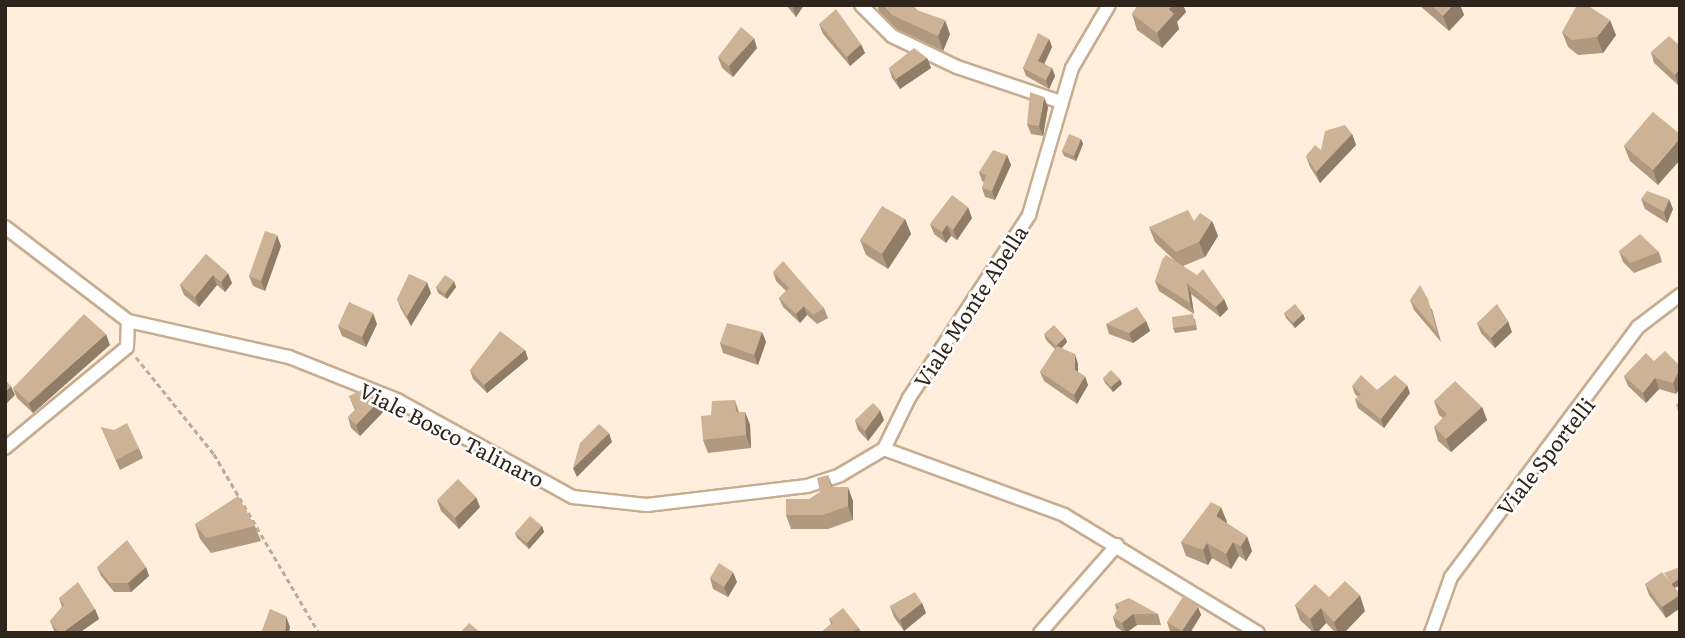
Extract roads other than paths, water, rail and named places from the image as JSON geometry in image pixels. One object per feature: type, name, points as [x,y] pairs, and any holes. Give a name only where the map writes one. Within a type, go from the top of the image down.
[{"type":"street","points":[[861,5],[892,36],[946,62],[1061,102]]},
{"type":"street","name":"Viale Monte Abella","points":[[884,449],[909,398],[1029,215],[1072,68],[1109,5]]},
{"type":"street","name":"Viale Bosco Talinaro","points":[[5,227],[128,321],[289,357],[397,400],[573,496],[646,505],[807,486],[884,449]]},
{"type":"street","name":"Viale Sportelli","points":[[1431,633],[1451,577],[1638,327],[1680,295]]},
{"type":"street","points":[[5,448],[127,346],[128,321]]},
{"type":"street","points":[[884,449],[1064,515],[1258,633]]},
{"type":"street","points":[[1040,633],[1117,545]]}]
